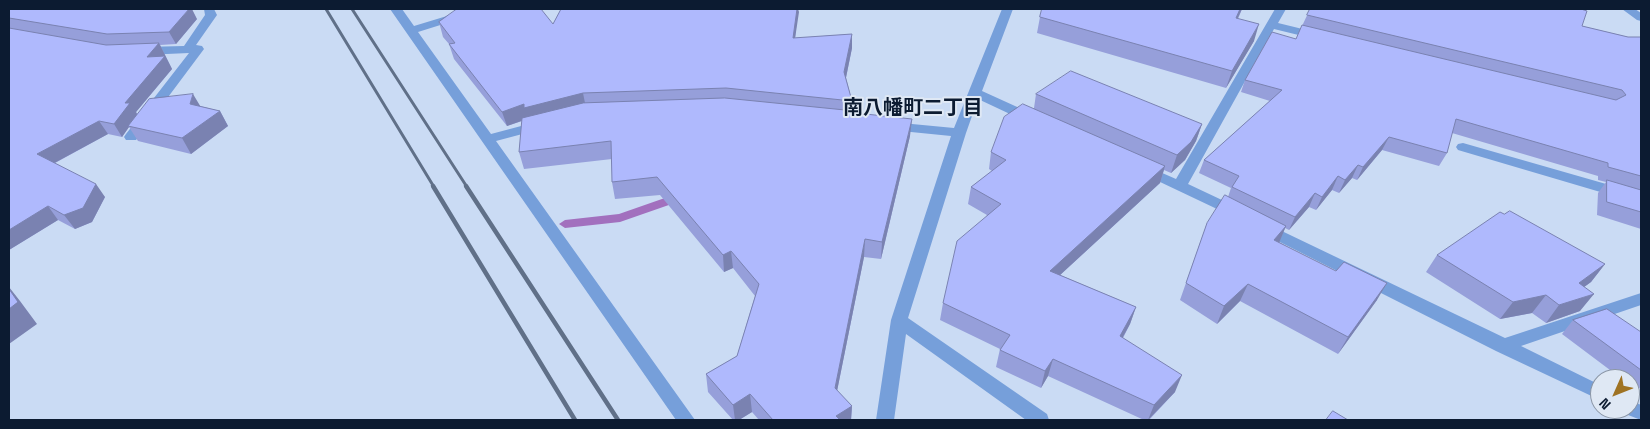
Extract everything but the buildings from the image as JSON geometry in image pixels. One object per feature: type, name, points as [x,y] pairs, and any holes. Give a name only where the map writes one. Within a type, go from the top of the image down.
[{"type":"street","points":[[188,49],[211,14],[209,9]]},
{"type":"street","points":[[396,9],[686,420]]},
{"type":"street","points":[[411,30],[481,9]]},
{"type":"street","points":[[885,420],[899,320],[959,134],[1007,9]]},
{"type":"street","points":[[1180,185],[1280,9]]},
{"type":"street","points":[[1619,9],[1634,13]]},
{"type":"street","points":[[1272,25],[1330,39]]},
{"type":"street","points":[[131,138],[198,49],[133,51]]},
{"type":"street","points":[[975,93],[1046,125]]},
{"type":"street","points":[[487,139],[550,123]]},
{"type":"street","points":[[882,125],[959,134]]},
{"type":"street","points":[[1463,147],[1641,198]]},
{"type":"street","points":[[1126,161],[1180,185],[1590,388]]},
{"type":"street","points":[[1502,346],[1641,299]]},
{"type":"street","points":[[899,320],[1040,420]]},
{"type":"waterway","points":[[565,224],[620,218],[682,196]]},
{"type":"railway","points":[[326,9],[434,187]]},
{"type":"railway","points":[[352,9],[467,187]]},
{"type":"railway","points":[[433,186],[575,420]]},
{"type":"railway","points":[[466,186],[618,420]]},
{"type":"district","name":"南八幡町二丁目","points":[[913,109]]}]
